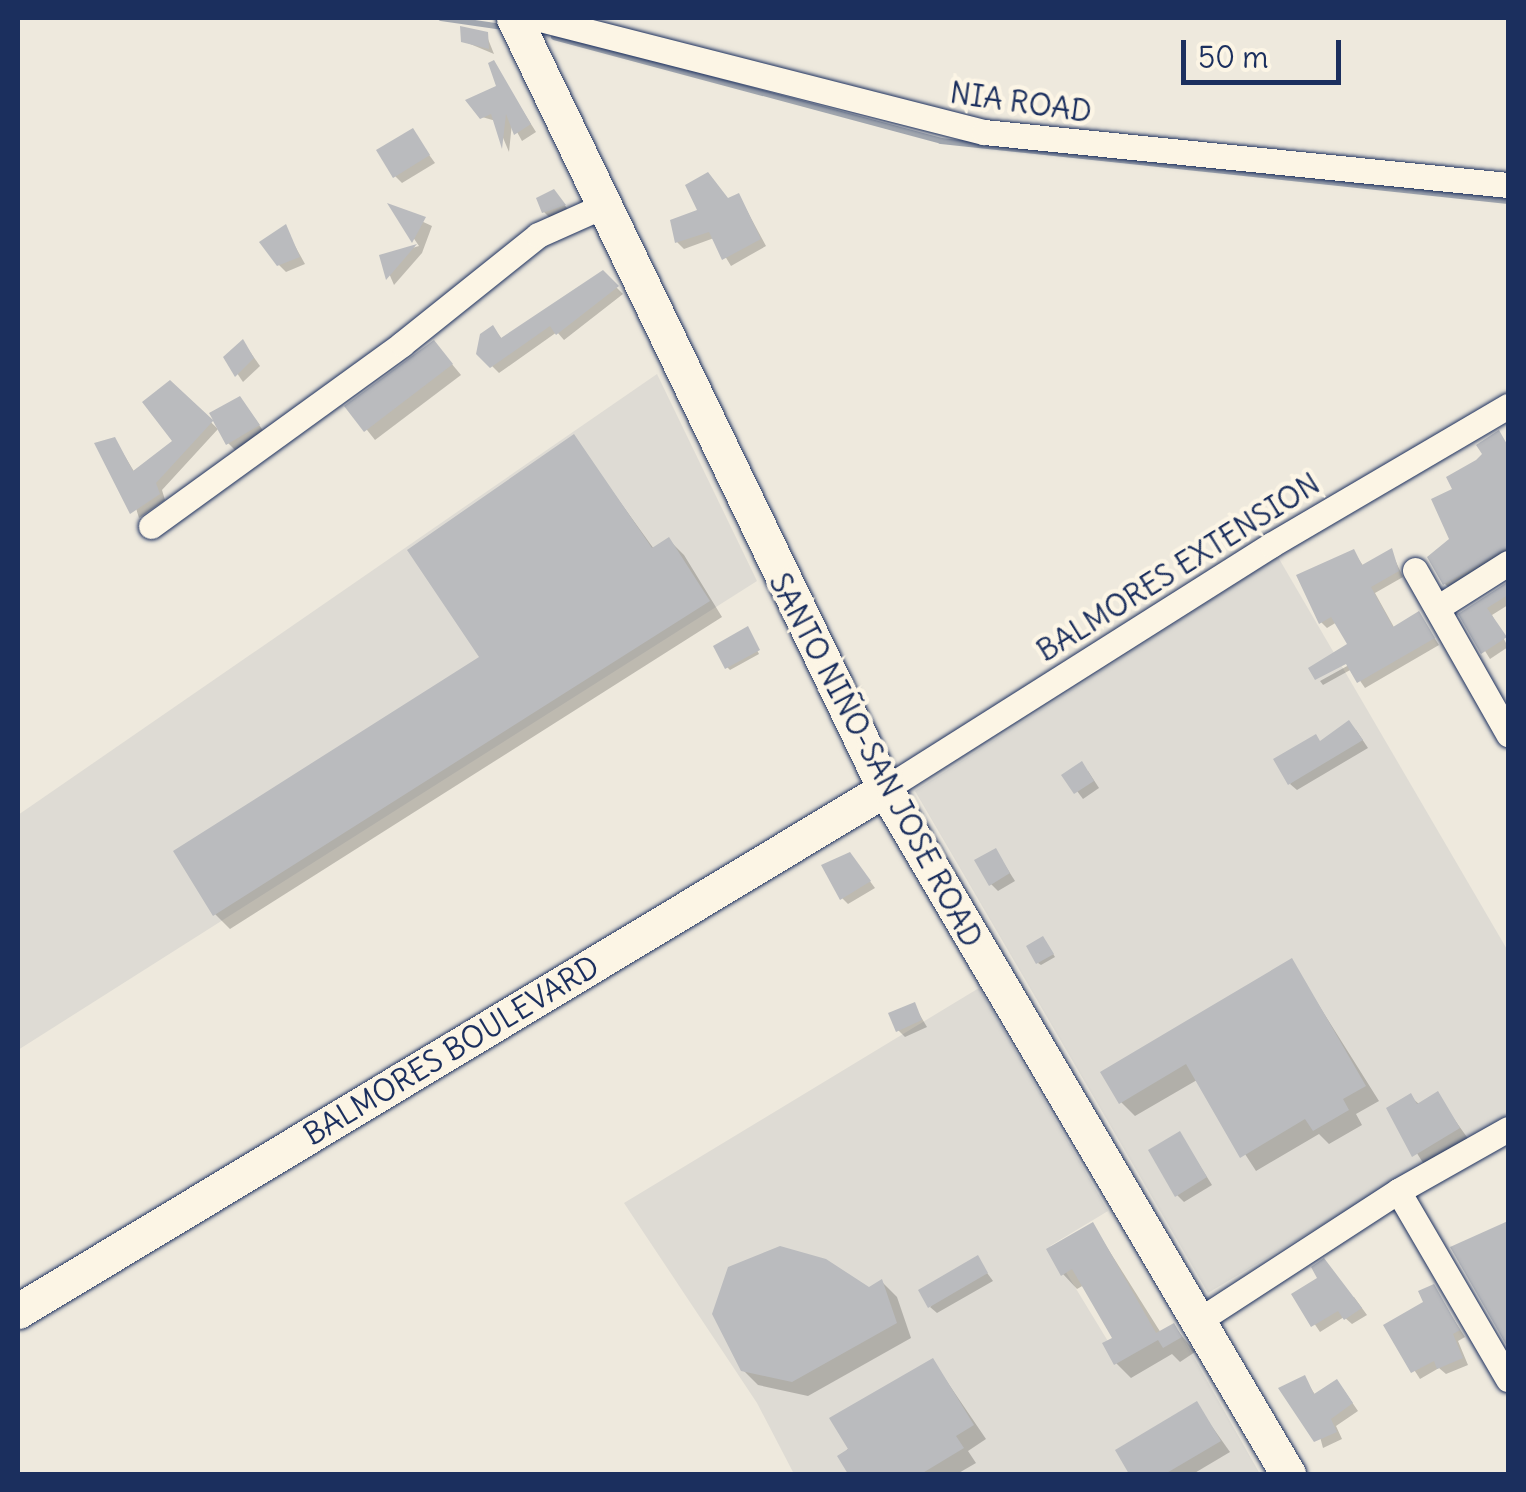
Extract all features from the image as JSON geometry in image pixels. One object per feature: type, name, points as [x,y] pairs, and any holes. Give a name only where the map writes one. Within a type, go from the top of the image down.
[{"type":"main road","name":"SANTO NIÑO-SAN JOSE ROAD","points":[[514,18],[885,789],[1288,1474]]},
{"type":"main road","name":"BALMORES BOULEVARD","points":[[18,1311],[885,789]]},
{"type":"street","name":"NIA ROAD","points":[[536,18],[984,132],[1508,184]]},
{"type":"street","points":[[151,526],[402,344],[538,235],[605,205]]},
{"type":"street","name":"BALMORES EXTENSION","points":[[885,789],[1271,545],[1507,412]]},
{"type":"street","points":[[1437,608],[1508,563]]},
{"type":"street","points":[[1415,570],[1508,734]]},
{"type":"street","points":[[1198,1322],[1398,1191],[1508,1129]]},
{"type":"street","points":[[1398,1191],[1508,1378]]},
{"type":"shaded area","points":[[657,374],[757,581],[18,1050],[18,815]]},
{"type":"shaded area","points":[[1278,557],[1508,951],[1508,1114],[1208,1293],[915,791]]},
{"type":"shaded area","points":[[979,988],[1108,1211],[1050,1246],[1120,1361],[1176,1326],[1260,1474],[794,1474],[757,1403],[624,1203]]},
{"type":"building","points":[[460,26],[488,32],[489,49],[461,42]]},
{"type":"building","points":[[494,60],[531,124],[514,135],[506,114],[502,149],[491,114],[480,119],[465,100],[496,86],[488,63]]},
{"type":"building","points":[[413,128],[430,155],[393,178],[376,150]]},
{"type":"building","points":[[708,172],[728,198],[739,193],[761,239],[722,260],[709,232],[675,243],[670,220],[697,210],[685,185]]},
{"type":"building","points":[[554,189],[566,205],[542,213],[536,198]]},
{"type":"building","points":[[387,203],[426,217],[412,243]]},
{"type":"building","points":[[286,224],[300,257],[277,266],[259,242]]},
{"type":"building","points":[[417,244],[386,280],[379,255]]},
{"type":"building","points":[[603,270],[619,286],[556,335],[550,326],[490,368],[476,354],[480,334],[493,325],[501,338]]},
{"type":"building","points":[[243,339],[254,358],[235,377],[223,357]]},
{"type":"building","points":[[434,340],[453,364],[364,432],[344,406]]},
{"type":"building","points":[[170,380],[213,420],[209,413],[240,396],[260,425],[226,445],[213,421],[156,483],[160,494],[130,514],[94,443],[115,437],[133,471],[172,441],[142,402]]},
{"type":"building","points":[[1499,430],[1508,446],[1508,547],[1443,585],[1427,557],[1449,539],[1431,499],[1452,489],[1446,477],[1476,460],[1482,454],[1476,445]]},
{"type":"building","points":[[574,434],[652,548],[669,537],[710,601],[213,916],[173,851],[479,657],[407,550]]},
{"type":"building","points":[[1392,548],[1399,571],[1371,587],[1393,627],[1419,611],[1435,638],[1357,683],[1346,664],[1315,680],[1308,668],[1347,644],[1331,617],[1319,624],[1296,575],[1354,549],[1362,565]]},
{"type":"building","points":[[1506,583],[1508,595],[1487,608],[1507,637],[1481,654],[1458,614]]},
{"type":"building","points":[[748,626],[760,650],[725,669],[713,646]]},
{"type":"building","points":[[1349,720],[1363,740],[1288,785],[1273,759],[1316,734],[1320,741]]},
{"type":"building","points":[[1082,761],[1094,781],[1074,794],[1061,775]]},
{"type":"building","points":[[996,848],[1010,873],[989,886],[974,860]]},
{"type":"building","points":[[850,852],[871,881],[840,900],[821,865]]},
{"type":"building","points":[[1043,936],[1054,954],[1036,964],[1026,946]]},
{"type":"building","points":[[1292,958],[1366,1086],[1343,1099],[1349,1110],[1313,1131],[1305,1119],[1240,1158],[1186,1064],[1119,1104],[1100,1072]]},
{"type":"building","points":[[915,1002],[922,1020],[896,1032],[888,1013]]},
{"type":"building","points":[[1438,1091],[1460,1128],[1412,1157],[1386,1108],[1411,1093],[1417,1104]]},
{"type":"building","points":[[1180,1131],[1207,1177],[1175,1197],[1148,1150]]},
{"type":"building","points":[[1508,1221],[1508,1348],[1450,1247]]},
{"type":"building","points":[[1093,1222],[1156,1333],[1174,1323],[1182,1337],[1163,1348],[1158,1340],[1114,1365],[1102,1343],[1112,1338],[1072,1269],[1061,1276],[1046,1249]]},
{"type":"building","points":[[780,1246],[826,1259],[869,1287],[882,1279],[897,1323],[792,1382],[741,1371],[712,1314],[728,1267]]},
{"type":"building","points":[[978,1255],[988,1273],[928,1308],[918,1290]]},
{"type":"building","points":[[1324,1258],[1362,1308],[1344,1320],[1338,1311],[1311,1327],[1291,1294],[1317,1278],[1311,1267]]},
{"type":"building","points":[[1434,1284],[1460,1330],[1453,1334],[1463,1358],[1437,1369],[1434,1361],[1411,1373],[1383,1325],[1423,1302],[1418,1291]]},
{"type":"building","points":[[933,1358],[974,1425],[956,1436],[964,1448],[921,1474],[848,1474],[837,1456],[848,1449],[829,1418]]},
{"type":"building","points":[[1305,1375],[1314,1394],[1337,1379],[1353,1403],[1331,1419],[1337,1432],[1314,1442],[1278,1388]]},
{"type":"building","points":[[1197,1401],[1221,1441],[1165,1474],[1129,1474],[1115,1450]]},
{"type":"waterway","points":[[441,18],[503,27]]},
{"type":"waterway","points":[[554,37],[941,141],[1508,201]]}]
